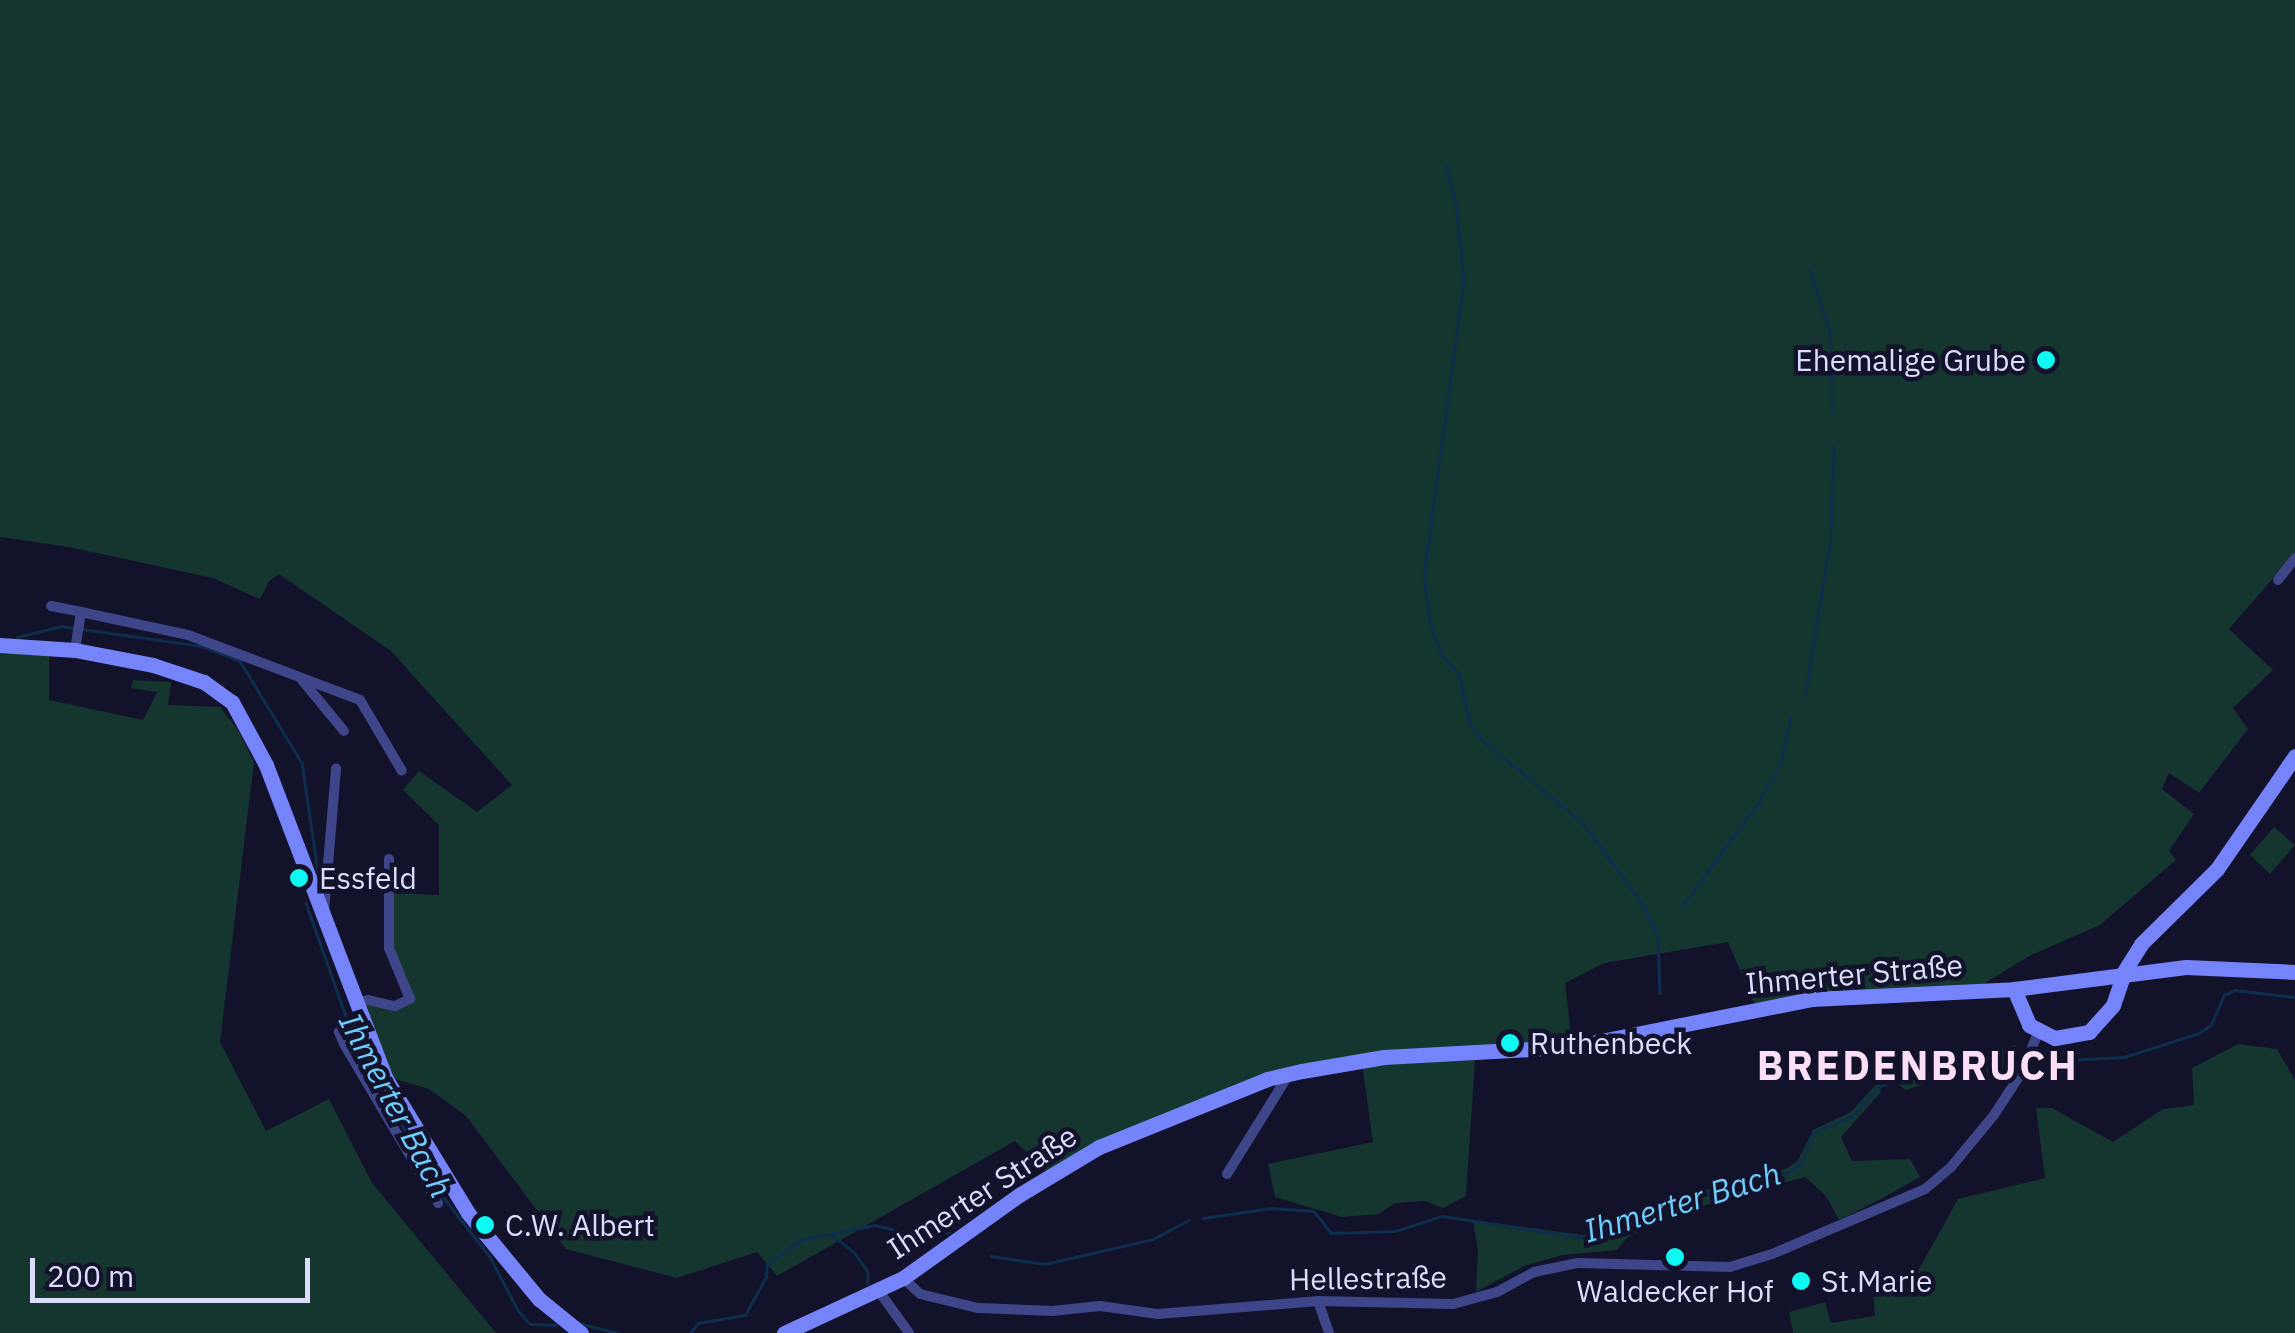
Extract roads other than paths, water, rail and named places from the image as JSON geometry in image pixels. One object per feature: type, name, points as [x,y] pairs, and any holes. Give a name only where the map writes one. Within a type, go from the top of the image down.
[{"type":"main road","points":[[0,645],[76,644],[183,673],[224,694],[251,732],[386,1079],[453,1193],[540,1300],[581,1333]]},
{"type":"main road","points":[[2014,989],[2023,1016],[2038,1033],[2062,1040],[2082,1036],[2098,1026],[2113,1005],[2125,970],[2141,944],[2216,870],[2295,756]]},
{"type":"main road","name":"Ihmerter Straße","points":[[784,1333],[903,1278],[1073,1160],[1153,1123],[1289,1074],[1384,1057],[1571,1047],[1812,999],[2014,989],[2186,967],[2295,972]]},
{"type":"street","points":[[2278,580],[2295,558]]},
{"type":"street","points":[[50,606],[80,618],[188,634],[360,700],[402,771]]},
{"type":"street","points":[[76,644],[80,618]]},
{"type":"street","points":[[302,680],[344,731]]},
{"type":"street","points":[[323,922],[336,768]]},
{"type":"street","points":[[354,1004],[368,1000],[395,1006],[410,1000],[389,948],[388,860]]},
{"type":"street","points":[[362,1023],[339,1032],[344,1044],[438,1203]]},
{"type":"street","name":"Hellestraße","points":[[903,1278],[927,1297],[1016,1311],[1100,1306],[1158,1314],[1318,1301],[1453,1304],[1484,1297],[1534,1272],[1562,1265],[1613,1261],[1717,1268],[1763,1257],[1889,1207],[1936,1181],[1994,1115],[2022,1072],[2038,1033]]},
{"type":"street","points":[[1226,1174],[1289,1074]]},
{"type":"street","name":"Ihmerter Straße","points":[[878,1290],[908,1333]]},
{"type":"street","points":[[1318,1301],[1329,1333]]},
{"type":"waterway","points":[[1446,165],[1456,203],[1464,281],[1424,576],[1430,623],[1441,654],[1459,674],[1470,722],[1480,738],[1584,824],[1642,903],[1658,937],[1660,993]]},
{"type":"waterway","points":[[1810,269],[1830,332],[1833,411]]},
{"type":"waterway","points":[[1805,695],[1830,540],[1834,445]]},
{"type":"waterway","points":[[17,637],[62,626],[74,628]]},
{"type":"waterway","points":[[82,629],[202,646],[240,661],[302,763],[319,878]]},
{"type":"waterway","points":[[1682,906],[1759,802],[1781,762],[1790,717]]},
{"type":"waterway","name":"Ihmerter Bach","points":[[306,903],[349,1025]]},
{"type":"waterway","name":"Ihmerter Bach","points":[[2047,1061],[2124,1057],[2199,1033],[2211,1025],[2224,995],[2235,990],[2295,997]]},
{"type":"waterway","name":"Ihmerter Bach","points":[[353,1033],[434,1185],[490,1257],[518,1310],[530,1324],[556,1325]]},
{"type":"waterway","name":"Ihmerter Bach","points":[[1203,1218],[1272,1208],[1314,1211],[1331,1233],[1395,1231],[1442,1216],[1586,1238],[1608,1223],[1657,1205],[1780,1176],[1799,1166],[1813,1133],[1852,1116],[1879,1087],[1899,1078],[2012,1051]]},
{"type":"waterway","name":"Ihmerter Bach","points":[[991,1256],[1045,1264],[1153,1239],[1188,1220]]},
{"type":"waterway","name":"Ihmerter Bach","points":[[690,1333],[698,1323],[745,1315],[766,1277],[767,1264],[803,1239],[875,1225],[917,1235],[949,1232]]},
{"type":"waterway","points":[[832,1235],[855,1253],[868,1272],[868,1283]]},
{"type":"waterway","name":"Ihmerter Bach","points":[[582,1324],[618,1333]]},
{"type":"place","name":"Ehemalige Grube","points":[[2046,360]]},
{"type":"place","name":"Essfeld","points":[[299,878]]},
{"type":"place","name":"Ruthenbeck","points":[[1510,1043]]},
{"type":"place","name":"C.W. Albert","points":[[485,1225]]},
{"type":"place","name":"Waldecker Hof","points":[[1675,1257]]},
{"type":"place","name":"St.Marie","points":[[1801,1281]]},
{"type":"district","name":"BREDENBRUCH","points":[[1918,1065]]}]
